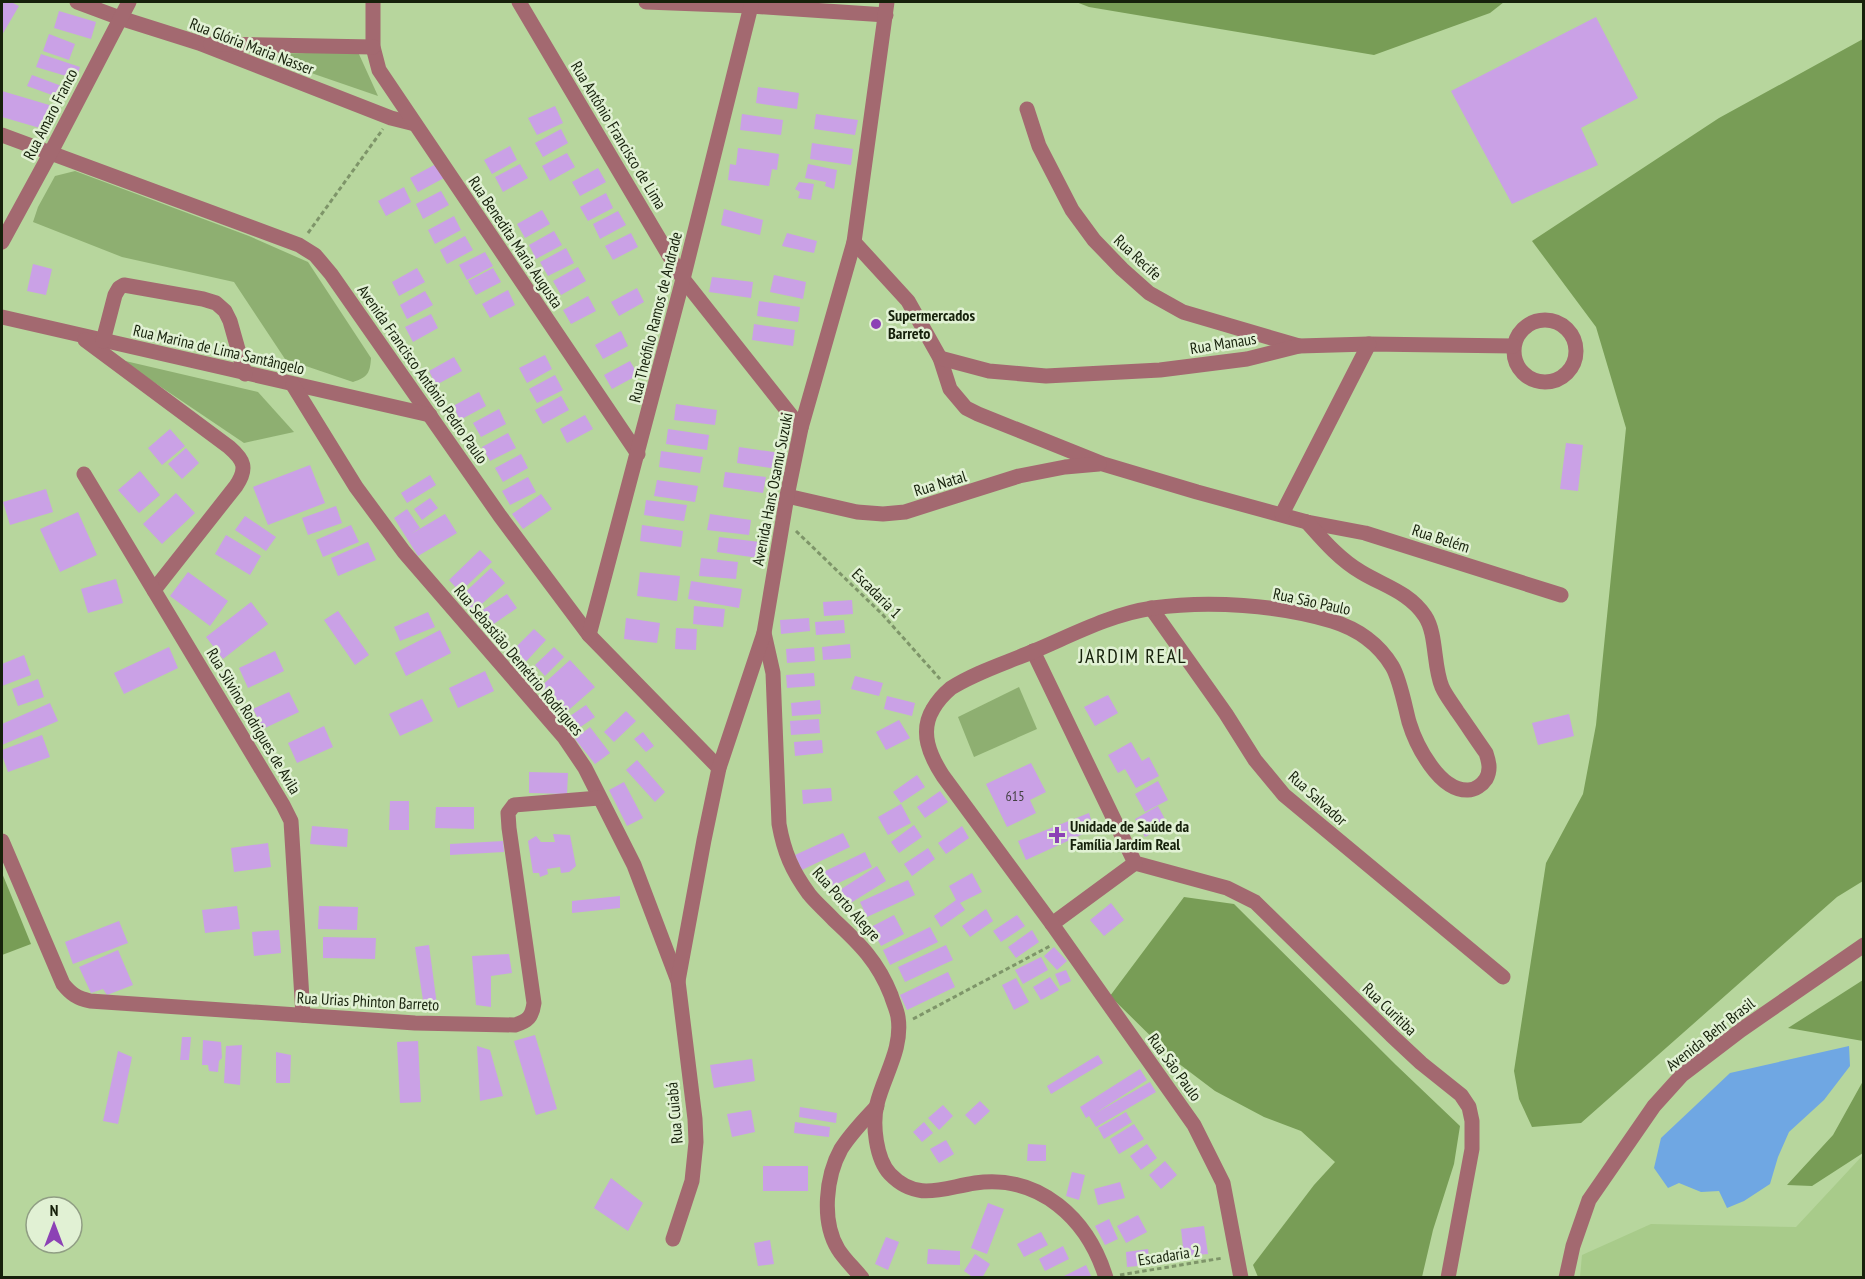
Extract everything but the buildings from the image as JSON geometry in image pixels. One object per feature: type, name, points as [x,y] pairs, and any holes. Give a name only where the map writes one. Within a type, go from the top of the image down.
[{"type":"street","name":"Rua Glória Maria Nasser","points":[[77,2],[199,44],[391,118],[415,124]]},
{"type":"street","name":"Rua Amaro Franco","points":[[2,242],[129,2]]},
{"type":"street","name":"Rua Benedita Maria Augusta","points":[[374,2],[373,47],[379,70],[638,454]]},
{"type":"street","name":"Rua Antônio Francisco de Lima","points":[[519,2],[683,279],[801,428]]},
{"type":"street","points":[[646,2],[886,8]]},
{"type":"street","name":"Rua Theófilo Ramos de Andrade","points":[[589,635],[638,454],[751,6]]},
{"type":"street","name":"Avenida Hans Osamu Suzuki","points":[[678,981],[719,768],[764,633],[801,428],[854,242],[886,8]]},
{"type":"street","points":[[199,44],[373,47]]},
{"type":"street","name":"Rua Recife","points":[[1027,109],[1039,146],[1072,210],[1095,240],[1149,293],[1183,312],[1299,346]]},
{"type":"street","name":"Avenida Francisco Antônio Pedro Paulo","points":[[2,135],[299,245],[315,255],[500,516],[589,635],[719,768]]},
{"type":"street","points":[[854,242],[908,301],[940,358],[950,388],[966,408],[1103,464],[1307,522]]},
{"type":"street","points":[[104,341],[115,295],[124,285],[203,299],[216,303],[225,310],[245,374]]},
{"type":"street","name":"Rua Marina de Lima Santângelo","points":[[2,318],[430,415]]},
{"type":"street","points":[[1540,320],[1550,320],[1559,322],[1567,328],[1576,346],[1576,356],[1573,366],[1566,375],[1556,380],[1535,381],[1518,367],[1513,346],[1522,328],[1540,320]]},
{"type":"street","points":[[80,336],[229,447],[239,456],[243,465],[243,476],[236,486],[154,590]]},
{"type":"street","points":[[1282,514],[1369,344]]},
{"type":"street","name":"Rua Manaus","points":[[940,358],[989,371],[1046,376],[1160,370],[1247,359],[1299,346],[1369,344],[1513,346]]},
{"type":"street","name":"Rua Sebastião Demétrio Rodrigues","points":[[293,385],[325,439],[404,552],[564,737],[585,768],[634,865],[678,981]]},
{"type":"street","name":"Rua Natal","points":[[787,496],[857,512],[883,514],[906,512],[1019,476],[1065,467],[1103,464]]},
{"type":"street","name":"Rua Silvino Rodrigues de Avila","points":[[84,474],[291,821],[303,1015]]},
{"type":"street","name":"Rua Belém","points":[[1307,522],[1365,532],[1561,595]]},
{"type":"street","name":"Rua São Paulo","points":[[1241,1278],[1223,1183],[1194,1125],[934,762],[926,728],[933,710],[949,689],[978,674],[1114,617],[1151,608],[1197,604],[1268,608],[1302,614],[1354,628],[1379,648],[1393,668],[1414,738],[1420,750],[1440,777],[1452,787],[1460,790],[1473,790],[1485,781],[1489,761],[1443,689],[1426,618],[1412,600],[1394,588],[1361,572],[1330,548],[1307,522]]},
{"type":"street","name":"Rua Salvador","points":[[1151,608],[1226,714],[1255,760],[1284,795],[1503,977]]},
{"type":"street","name":"Rua Porto Alegre","points":[[764,633],[773,673],[779,824],[783,848],[792,870],[810,896],[864,948],[876,965],[898,1017],[895,1056],[877,1106],[878,1151],[883,1164],[890,1174],[905,1186],[922,1192],[989,1182],[1037,1191],[1058,1203],[1076,1220],[1090,1239],[1106,1277]]},
{"type":"street","points":[[1033,651],[1135,863],[1052,924]]},
{"type":"street","name":"Rua Urias Phinton Barreto","points":[[2,841],[63,984],[69,993],[78,998],[90,1001],[415,1023],[515,1024],[527,1021],[533,1013],[534,1003],[508,813],[514,805],[599,798]]},
{"type":"street","name":"Rua Curitiba","points":[[1135,863],[1227,888],[1255,902],[1391,1035],[1461,1095],[1472,1121],[1472,1149],[1448,1278]]},
{"type":"street","name":"Avenida Behr Brasil","points":[[1566,1278],[1573,1246],[1589,1200],[1654,1106],[1682,1075],[1741,1030],[1863,945]]},
{"type":"street","name":"Rua Cuiabá","points":[[673,1239],[692,1181],[696,1142],[678,981]]},
{"type":"street","points":[[862,1278],[837,1247],[830,1229],[827,1210],[832,1171],[840,1151],[851,1134],[877,1106]]},
{"type":"path","points":[[299,245],[391,118]]},
{"type":"path","name":"Escadaria 1","points":[[783,519],[882,614],[949,689]]},
{"type":"path","points":[[898,1027],[1062,939]]},
{"type":"path","name":"Escadaria 2","points":[[1106,1277],[1236,1256]]},
{"type":"shaded area","points":[[1076,2],[1504,2],[1490,13],[1374,55],[1089,7]]},
{"type":"shaded area","points":[[1863,39],[1863,881],[1837,897],[1581,1123],[1532,1127],[1519,1099],[1514,1071],[1546,863],[1583,794],[1596,725],[1626,428],[1596,327],[1532,241],[1719,118]]},
{"type":"shaded area","points":[[358,52],[378,96],[256,54]]},
{"type":"shaded area","points":[[75,171],[249,236],[308,262],[371,358],[367,374],[353,382],[285,359],[234,282],[122,257],[33,222],[38,207],[55,176]]},
{"type":"shaded area","points":[[121,360],[258,392],[294,432],[244,443]]},
{"type":"shaded area","points":[[1019,687],[1037,729],[974,757],[958,717]]},
{"type":"shaded area","points":[[2,873],[31,944],[2,955]]},
{"type":"shaded area","points":[[1184,897],[1234,904],[1460,1126],[1454,1164],[1433,1230],[1422,1277],[1258,1277],[1253,1265],[1314,1185],[1335,1162],[1301,1131],[1264,1117],[1215,1091],[1178,1063],[1110,996]]},
{"type":"shaded area","points":[[1863,980],[1863,1041],[1788,1028]]},
{"type":"shaded area","points":[[1863,1081],[1863,1153],[1812,1186],[1787,1185],[1833,1135]]},
{"type":"shaded area","points":[[1863,1155],[1863,1277],[1580,1277],[1582,1255],[1651,1224],[1796,1227]]},
{"type":"water","points":[[1849,1046],[1850,1066],[1824,1100],[1789,1132],[1770,1184],[1744,1201],[1727,1208],[1719,1191],[1701,1192],[1679,1183],[1668,1188],[1654,1168],[1661,1138],[1730,1073]]},
{"type":"place","name":"Supermercados Barreto","points":[[876,324]]},
{"type":"place","name":"Unidade de Saúde da Família Jardim Real","points":[[1057,835]]},
{"type":"district","name":"JARDIM REAL","points":[[1133,656]]}]
